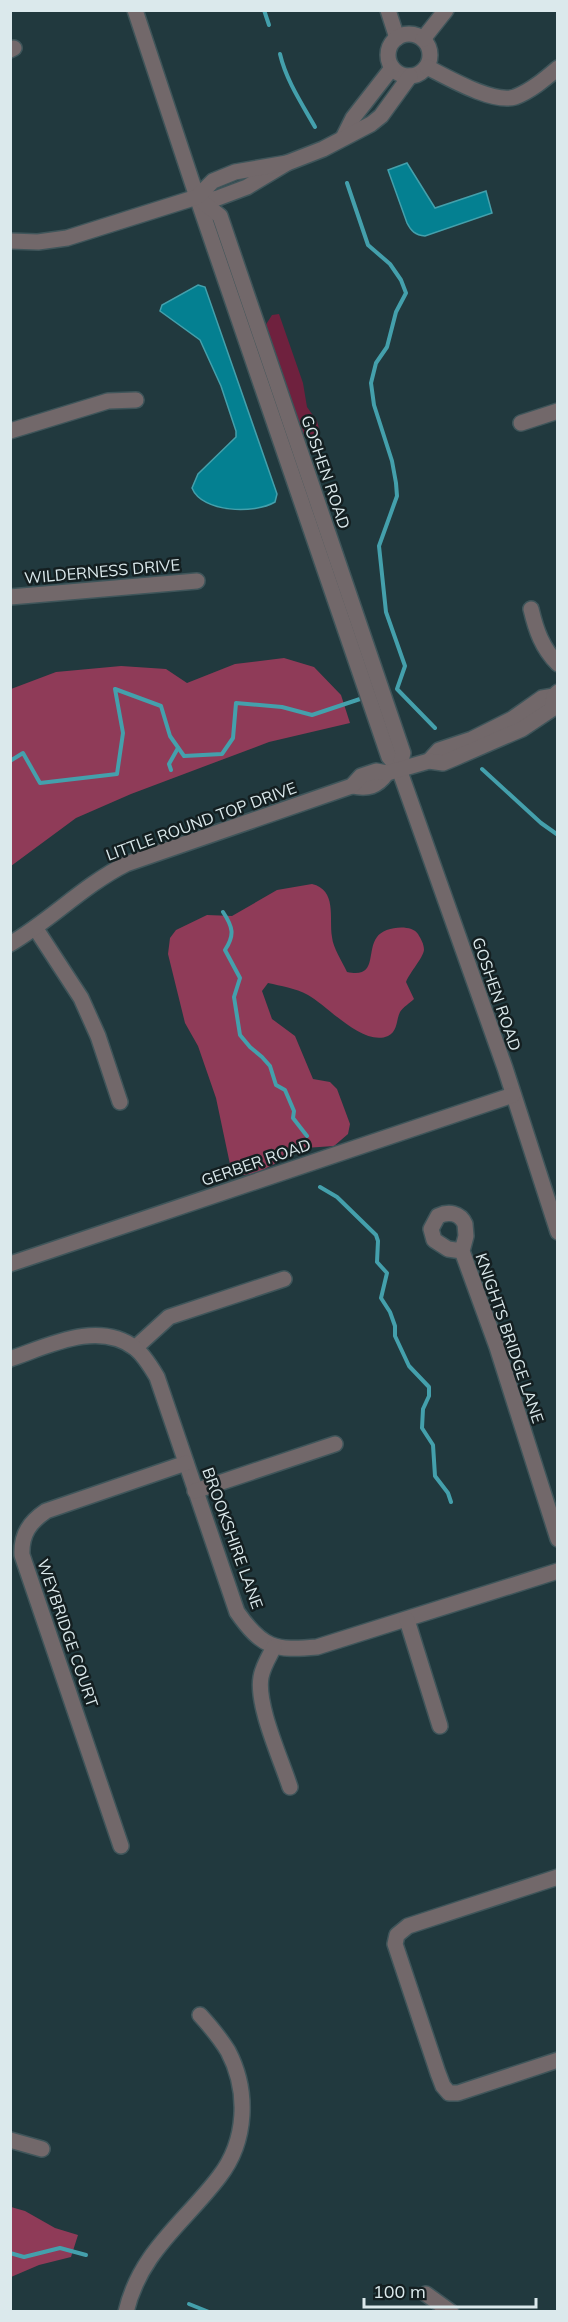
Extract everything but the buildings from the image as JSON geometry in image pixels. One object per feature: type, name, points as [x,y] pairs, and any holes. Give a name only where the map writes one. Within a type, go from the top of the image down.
[{"type":"street","points":[[135,10],[197,197]]},
{"type":"street","points":[[388,10],[397,38]]},
{"type":"street","points":[[423,39],[446,10]]},
{"type":"street","points":[[410,34],[423,39],[430,50],[427,67],[416,75],[410,76],[403,75],[393,68],[388,55],[392,43],[397,38],[410,34]]},
{"type":"street","points":[[427,67],[491,95],[512,98],[525,92],[558,68]]},
{"type":"street","points":[[343,138],[353,118],[393,68]]},
{"type":"street","points":[[10,241],[38,242],[67,238],[197,197],[215,199],[247,187],[287,163],[323,149],[371,124],[381,116],[410,76]]},
{"type":"street","name":"GOSHEN ROAD","points":[[197,197],[220,216],[403,753],[393,771],[513,1095],[556,1224]]},
{"type":"street","points":[[10,431],[108,401],[136,400]]},
{"type":"street","points":[[520,423],[558,411]]},
{"type":"street","name":"WILDERNESS DRIVE","points":[[10,597],[197,581]]},
{"type":"street","points":[[531,609],[543,645],[558,664]]},
{"type":"street","name":"LITTLE ROUND TOP DRIVE","points":[[10,944],[36,929],[105,874],[126,864],[352,786],[365,789],[380,783],[393,771],[429,761],[443,763],[522,729],[552,709],[556,694]]},
{"type":"street","points":[[36,929],[81,998],[98,1036],[120,1102]]},
{"type":"street","name":"GERBER ROAD","points":[[10,1264],[513,1095]]},
{"type":"street","name":"KNIGHTS BRIDGE LANE","points":[[459,1249],[497,1347],[558,1539]]},
{"type":"street","points":[[135,1348],[169,1317],[284,1279]]},
{"type":"street","name":"BROOKSHIRE LANE","points":[[10,1359],[74,1338],[102,1335],[120,1339],[135,1348],[148,1361],[157,1377],[237,1612],[259,1638],[274,1647]]},
{"type":"street","points":[[195,1491],[335,1444]]},
{"type":"street","name":"WEYBRIDGE COURT","points":[[121,1846],[22,1555],[21,1545],[29,1525],[46,1511],[186,1463]]},
{"type":"street","points":[[290,1787],[264,1711],[260,1691],[264,1667],[274,1647],[298,1649],[317,1647],[558,1571]]},
{"type":"street","points":[[407,1620],[440,1726]]},
{"type":"street","points":[[558,1877],[408,1926],[397,1935],[395,1944],[438,2073],[446,2090],[451,2094],[458,2094],[558,2060]]},
{"type":"street","points":[[126,2312],[131,2292],[148,2259],[219,2177],[236,2145],[241,2127],[242,2091],[236,2071],[220,2038],[200,2015]]},
{"type":"street","points":[[10,2140],[42,2149]]},
{"type":"street","points":[[426,2294],[451,2312]]},
{"type":"shaded area","points":[[279,314],[303,383],[307,407],[317,421],[320,432],[314,438],[302,435],[265,326],[272,315]]},
{"type":"shaded area","points":[[284,658],[314,667],[341,695],[350,723],[269,742],[131,794],[76,818],[11,866],[11,689],[56,672],[121,666],[166,669],[187,683],[235,664]]},
{"type":"shaded area","points":[[312,884],[320,887],[329,898],[333,941],[347,972],[357,973],[367,968],[374,943],[377,937],[385,931],[404,927],[418,934],[424,950],[406,982],[414,999],[400,1012],[391,1034],[378,1038],[357,1031],[308,995],[268,983],[262,991],[272,1019],[295,1036],[313,1079],[330,1082],[337,1089],[350,1124],[348,1134],[334,1146],[305,1148],[255,1174],[237,1175],[231,1169],[216,1098],[198,1046],[185,1023],[168,954],[170,938],[176,930],[207,915],[232,916],[277,890]]},
{"type":"shaded area","points":[[11,2207],[25,2211],[55,2228],[78,2235],[71,2257],[39,2265],[11,2277]]},
{"type":"water","points":[[407,163],[435,208],[486,191],[492,213],[425,236],[416,234],[407,223],[388,170]]},
{"type":"water","points":[[198,285],[205,287],[277,494],[275,502],[266,506],[243,509],[217,507],[198,496],[192,488],[198,474],[236,437],[221,386],[200,340],[160,311],[162,305]]},
{"type":"waterway","points":[[264,10],[269,25]]},
{"type":"waterway","points":[[280,54],[290,82],[315,127]]},
{"type":"waterway","points":[[347,183],[368,245],[390,264],[401,280],[406,293],[396,312],[387,347],[376,363],[371,383],[374,405],[392,461],[397,496],[379,546],[386,612],[405,666],[397,689],[435,728]]},
{"type":"waterway","points":[[10,761],[23,753],[40,783],[117,774],[123,733],[115,689],[161,706],[170,736],[184,756],[222,754],[233,738],[236,703],[282,707],[312,715],[360,699]]},
{"type":"waterway","points":[[171,770],[169,764],[178,748]]},
{"type":"waterway","points":[[482,769],[541,823],[558,835]]},
{"type":"waterway","points":[[223,912],[231,931],[225,950],[240,978],[234,997],[240,1035],[270,1066],[276,1085],[285,1090],[294,1111],[293,1118],[307,1136]]},
{"type":"waterway","points":[[320,1187],[337,1197],[376,1235],[377,1262],[387,1273],[381,1298],[390,1312],[395,1326],[395,1336],[409,1366],[429,1387],[429,1396],[423,1409],[422,1428],[433,1445],[435,1476],[448,1493],[451,1502]]},
{"type":"waterway","points":[[10,2253],[24,2257],[60,2248],[86,2255]]},
{"type":"waterway","points":[[189,2304],[209,2312]]}]
